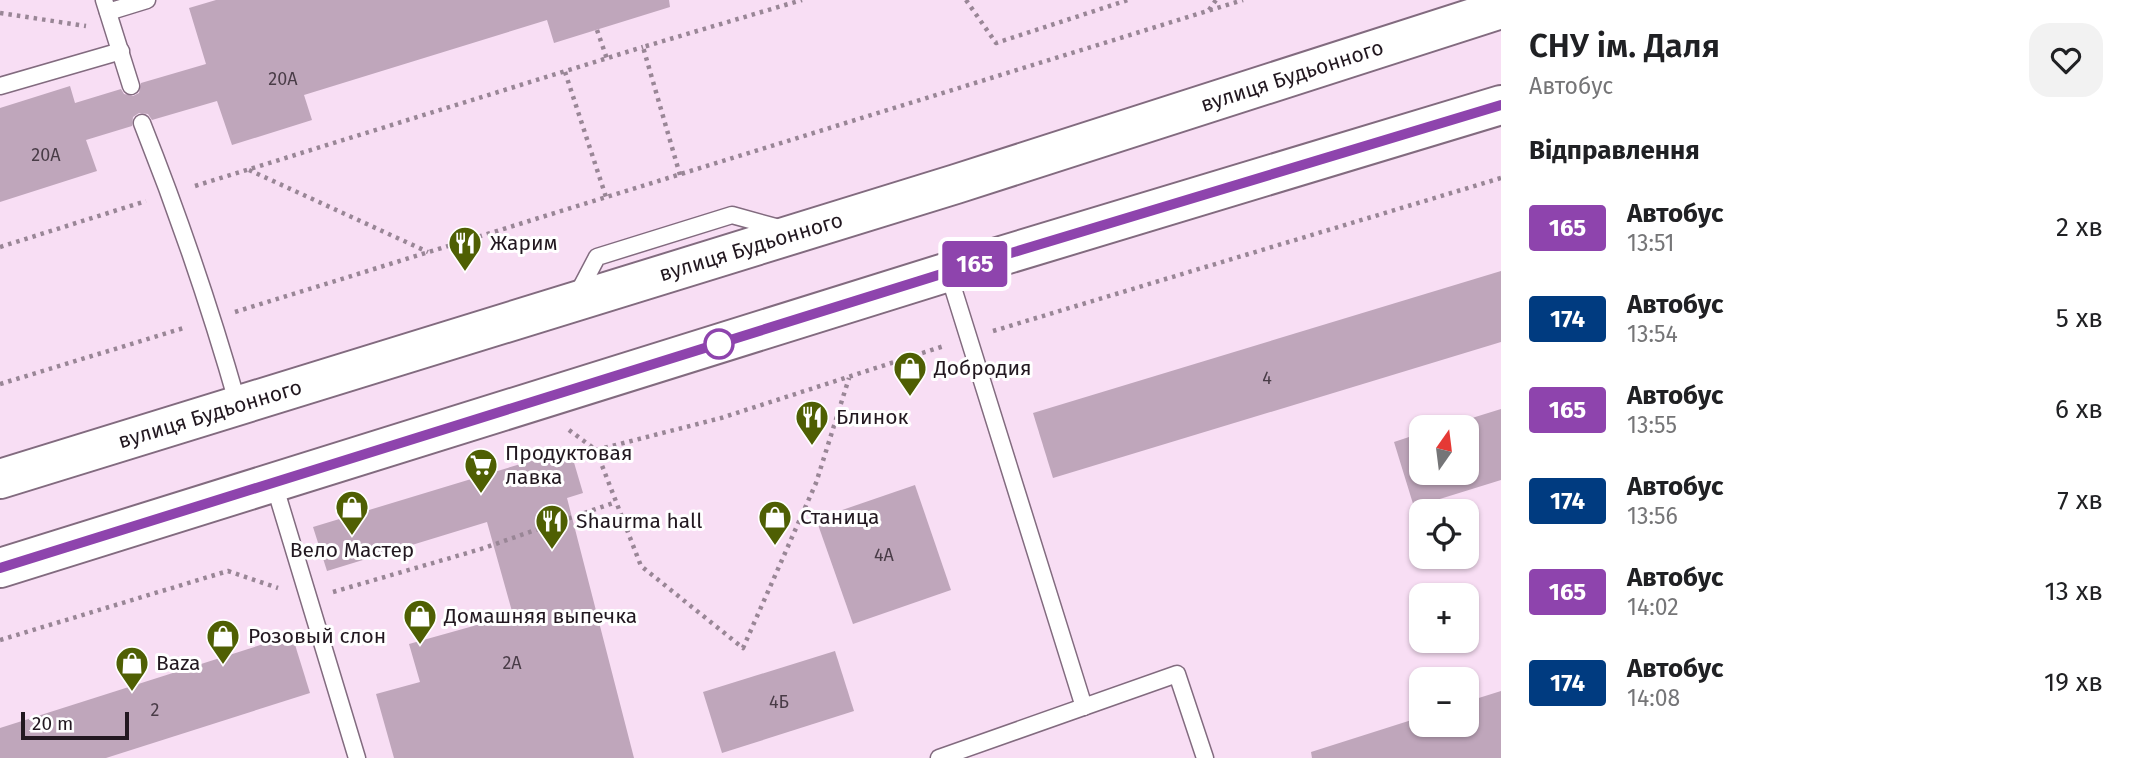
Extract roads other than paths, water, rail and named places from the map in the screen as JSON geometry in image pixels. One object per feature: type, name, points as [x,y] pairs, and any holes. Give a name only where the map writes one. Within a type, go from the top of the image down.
[{"type":"main road","name":"вулиця Будьонного","points":[[0,479],[956,184],[1501,9]]},
{"type":"main road","points":[[0,568],[948,272],[1501,105]]},
{"type":"lane","points":[[131,86],[106,6],[147,0]]},
{"type":"lane","points":[[0,86],[121,51]]},
{"type":"lane","points":[[142,123],[214,319],[239,406]]},
{"type":"lane","points":[[948,272],[1084,707]]},
{"type":"lane","points":[[274,484],[357,758]]},
{"type":"lane","points":[[939,758],[1177,674],[1205,758]]},
{"type":"place","name":"Жарим","points":[[465,273]]},
{"type":"place","name":"Добродия","points":[[910,398]]},
{"type":"place","name":"Блинок","points":[[812,447]]},
{"type":"place","name":"Продуктовая лавка","points":[[481,495]]},
{"type":"place","name":"Вело Мастер","points":[[352,537]]},
{"type":"place","name":"Станица","points":[[775,547]]},
{"type":"place","name":"Shaurma hall","points":[[552,551]]},
{"type":"place","name":"Домашняя выпечка","points":[[420,646]]},
{"type":"place","name":"Розовый слон","points":[[223,666]]},
{"type":"place","name":"Baza","points":[[132,693]]}]
